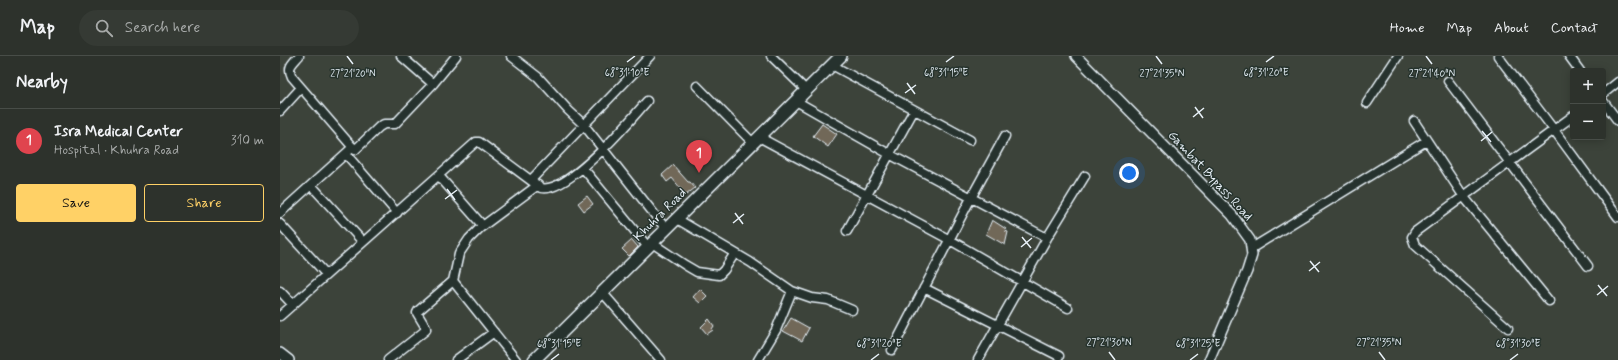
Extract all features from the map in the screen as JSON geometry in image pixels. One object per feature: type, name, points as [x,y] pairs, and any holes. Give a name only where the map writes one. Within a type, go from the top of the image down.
[{"type":"main road","name":"Khuhra Road","points":[[534,360],[841,56]]},
{"type":"street","points":[[299,56],[289,71],[292,77],[300,89],[355,150],[379,127],[384,124],[395,124],[433,84],[456,56]]},
{"type":"street","points":[[401,56],[433,84]]},
{"type":"street","points":[[512,56],[538,77],[584,125],[604,148],[666,229]]},
{"type":"street","points":[[388,360],[426,330],[417,314],[418,311],[453,281],[457,261],[462,248],[469,239],[535,183],[584,125],[650,56]]},
{"type":"street","points":[[771,56],[806,90]]},
{"type":"street","name":"Gambat Bypass Road","points":[[1076,56],[1232,215],[1246,233],[1252,248]]},
{"type":"street","points":[[1367,103],[1398,56]]},
{"type":"street","points":[[1498,56],[1618,217]]},
{"type":"street","points":[[1569,56],[1578,68]]},
{"type":"street","points":[[832,65],[970,140]]},
{"type":"street","points":[[1448,81],[1588,266]]},
{"type":"street","points":[[1606,92],[1618,82]]},
{"type":"street","points":[[696,86],[756,140],[950,240],[1068,308]]},
{"type":"street","points":[[280,111],[300,89]]},
{"type":"street","points":[[280,316],[476,142],[479,142],[535,183],[546,189],[553,188],[583,168],[604,148],[647,101]]},
{"type":"street","points":[[796,101],[889,154],[1047,238]]},
{"type":"street","points":[[1605,104],[1618,122]]},
{"type":"street","points":[[847,231],[914,110]]},
{"type":"street","points":[[1508,328],[1415,245],[1412,237],[1415,232],[1570,118]]},
{"type":"street","points":[[1414,121],[1464,197],[1549,300]]},
{"type":"street","points":[[892,350],[971,198],[1006,136]]},
{"type":"street","points":[[1209,360],[1247,271],[1252,255],[1252,248],[1426,140]]},
{"type":"street","points":[[280,213],[353,147]]},
{"type":"street","points":[[346,154],[397,213]]},
{"type":"street","points":[[583,168],[650,245],[689,267],[703,273],[719,275],[735,253]]},
{"type":"street","points":[[439,176],[483,226]]},
{"type":"street","points":[[978,360],[1047,238],[1085,176]]},
{"type":"street","points":[[311,185],[363,242]]},
{"type":"street","points":[[677,218],[735,253],[792,291],[812,298],[828,300],[852,310]]},
{"type":"street","points":[[280,224],[326,274]]},
{"type":"street","points":[[453,281],[516,360]]},
{"type":"street","points":[[924,288],[1059,356]]},
{"type":"street","points":[[280,290],[292,304]]},
{"type":"street","points":[[758,360],[776,330],[792,291]]},
{"type":"street","points":[[602,292],[661,360]]},
{"type":"street","points":[[456,360],[494,332]]},
{"type":"street","points":[[280,353],[289,360]]},
{"type":"building","points":[[822,124],[837,134],[828,147],[813,136]]},
{"type":"building","points":[[673,165],[695,188],[686,195],[672,178],[667,182],[662,175]]},
{"type":"building","points":[[587,196],[593,204],[584,211],[578,203]]},
{"type":"building","points":[[992,220],[1008,232],[1005,245],[986,234]]},
{"type":"building","points":[[632,240],[638,247],[629,256],[622,249]]},
{"type":"building","points":[[700,289],[707,296],[700,303],[693,297]]},
{"type":"building","points":[[791,318],[809,328],[802,341],[783,331]]},
{"type":"building","points":[[709,319],[714,326],[712,329],[713,330],[707,334],[701,327]]},
{"type":"place","name":"Isra Medical Center","points":[[699,173]]}]
